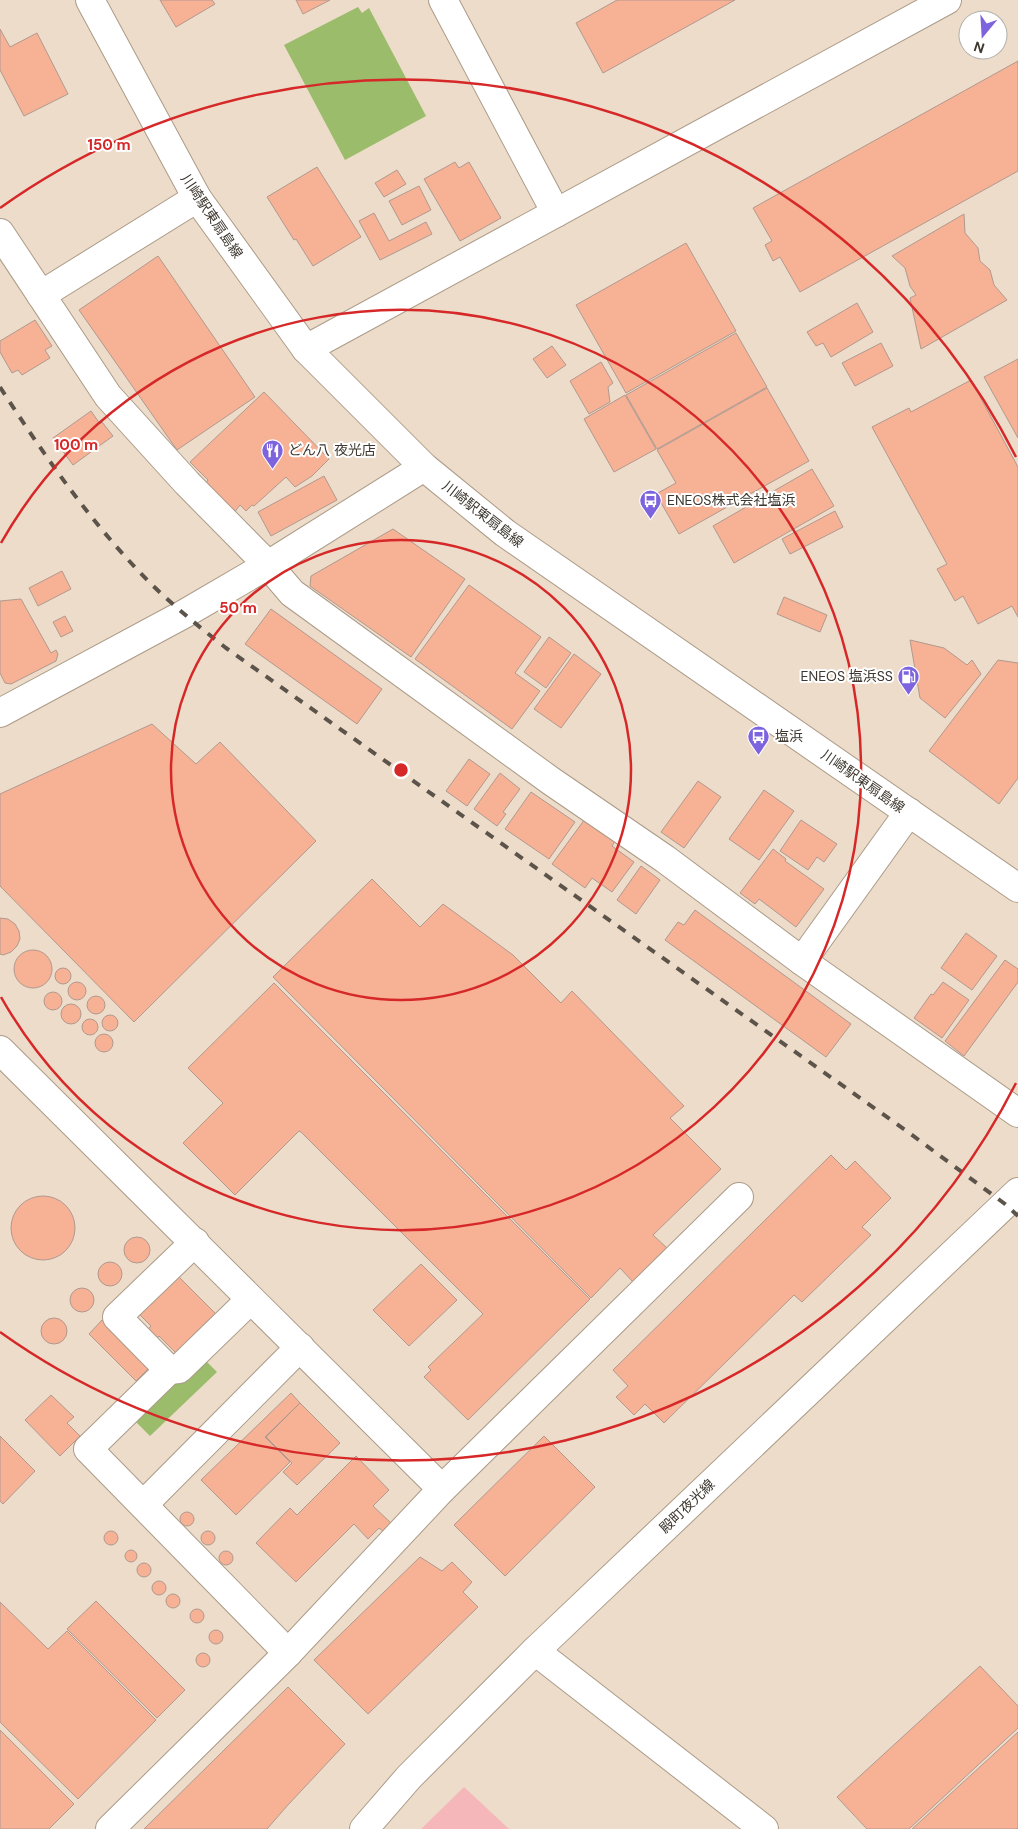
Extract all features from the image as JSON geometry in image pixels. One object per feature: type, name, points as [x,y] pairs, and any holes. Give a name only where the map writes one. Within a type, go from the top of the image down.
[{"type":"main road","name":"川崎駅東扇島線","points":[[90,0],[197,198],[306,349],[424,467],[506,533],[1018,888]]},
{"type":"main road","points":[[443,0],[556,213]]},
{"type":"main road","points":[[306,349],[947,0]]},
{"type":"main road","points":[[41,295],[197,198]]},
{"type":"main road","points":[[0,233],[108,396],[187,483],[268,565],[292,594],[543,775],[665,859],[802,961],[1018,1113]]},
{"type":"main road","points":[[1,710],[152,632],[268,565],[424,467]]},
{"type":"main road","points":[[802,961],[909,812]]},
{"type":"main road","points":[[0,1050],[442,1489]]},
{"type":"main road","name":"殿町夜光線","points":[[364,1829],[409,1777],[534,1651],[1018,1192]]},
{"type":"main road","points":[[110,1829],[288,1653],[442,1489],[739,1197]]},
{"type":"main road","points":[[170,1370],[117,1317],[195,1242]]},
{"type":"main road","points":[[250,1300],[179,1369],[170,1370],[88,1450],[144,1504],[288,1653]]},
{"type":"main road","points":[[144,1504],[300,1347]]},
{"type":"main road","points":[[534,1651],[764,1829]]},
{"type":"shaded area","points":[[358,7],[362,13],[369,8],[426,116],[345,160],[284,45]]},
{"type":"shaded area","points":[[202,1357],[217,1372],[150,1436],[135,1421]]},
{"type":"shaded area","points":[[464,1787],[509,1829],[421,1829]]},
{"type":"building","points":[[160,0],[212,0],[215,4],[176,27]]},
{"type":"building","points":[[296,0],[330,0],[303,14]]},
{"type":"building","points":[[617,0],[735,0],[603,73],[576,23]]},
{"type":"building","points":[[0,29],[10,47],[37,33],[68,94],[24,116],[0,70]]},
{"type":"building","points":[[1018,61],[1018,171],[800,292],[780,257],[773,261],[765,245],[772,241],[753,208]]},
{"type":"building","points":[[455,162],[459,168],[469,162],[501,218],[460,241],[424,179]]},
{"type":"building","points":[[317,167],[361,237],[313,266],[267,197]]},
{"type":"building","points":[[397,170],[406,184],[384,197],[375,183]]},
{"type":"building","points":[[419,186],[431,210],[402,225],[389,201]]},
{"type":"building","points":[[374,213],[389,241],[426,222],[432,234],[380,260],[359,221]]},
{"type":"building","points":[[964,214],[965,233],[978,248],[980,261],[990,270],[994,285],[1007,300],[921,349],[910,298],[916,295],[910,286],[905,268],[892,256]]},
{"type":"building","points":[[686,243],[736,331],[626,393],[576,305]]},
{"type":"building","points":[[158,256],[255,397],[177,450],[79,310]]},
{"type":"building","points":[[857,303],[873,332],[831,357],[823,343],[816,346],[807,332]]},
{"type":"building","points":[[35,320],[52,346],[45,350],[50,358],[22,375],[18,370],[12,373],[0,352],[0,341]]},
{"type":"building","points":[[736,333],[767,387],[657,449],[626,395]]},
{"type":"building","points":[[881,343],[893,366],[855,386],[842,363]]},
{"type":"building","points":[[552,346],[566,365],[547,378],[533,359]]},
{"type":"building","points":[[1018,359],[1018,438],[984,377]]},
{"type":"building","points":[[601,362],[613,383],[608,387],[610,402],[589,414],[570,381]]},
{"type":"building","points":[[971,380],[1018,467],[1018,617],[1012,606],[978,624],[963,596],[955,601],[937,569],[947,564],[872,427],[909,408],[911,412]]},
{"type":"building","points":[[767,388],[809,461],[679,534],[656,494],[676,483],[657,450]]},
{"type":"building","points":[[264,392],[329,459],[312,476],[295,487],[286,477],[254,506],[252,505],[246,511],[240,505],[233,514],[205,484],[208,480],[190,462]]},
{"type":"building","points":[[625,395],[656,449],[614,472],[584,419]]},
{"type":"building","points":[[91,411],[100,424],[102,422],[113,436],[73,465],[53,438]]},
{"type":"building","points":[[812,469],[834,506],[734,563],[713,526]]},
{"type":"building","points":[[324,476],[337,500],[271,536],[258,512]]},
{"type":"building","points":[[835,511],[843,527],[790,554],[782,539]]},
{"type":"building","points":[[393,529],[465,579],[411,657],[310,586],[311,576]]},
{"type":"building","points":[[62,571],[71,589],[38,606],[29,588]]},
{"type":"building","points":[[469,585],[541,637],[515,673],[540,691],[512,729],[415,659]]},
{"type":"building","points":[[784,597],[827,615],[820,632],[777,614]]},
{"type":"building","points":[[21,599],[51,653],[56,650],[58,654],[56,661],[11,684],[5,683],[0,673],[0,601]]},
{"type":"building","points":[[271,609],[382,689],[357,724],[245,644]]},
{"type":"building","points":[[65,616],[73,631],[61,637],[53,622]]},
{"type":"building","points":[[549,637],[571,653],[546,688],[524,672]]},
{"type":"building","points":[[910,640],[944,648],[967,665],[972,660],[981,674],[945,718],[920,698]]},
{"type":"building","points":[[574,654],[601,674],[561,728],[534,709]]},
{"type":"building","points":[[998,660],[1018,663],[1018,778],[999,804],[929,751]]},
{"type":"building","points":[[152,724],[196,764],[220,742],[316,841],[134,1022],[0,886],[0,794]]},
{"type":"building","points":[[469,759],[490,774],[467,806],[446,791]]},
{"type":"building","points":[[500,773],[520,789],[503,812],[506,814],[497,826],[474,809]]},
{"type":"building","points":[[698,781],[721,797],[684,848],[661,832]]},
{"type":"building","points":[[764,790],[794,811],[759,860],[729,839]]},
{"type":"building","points":[[531,792],[575,822],[549,859],[505,829]]},
{"type":"building","points":[[585,819],[615,841],[612,846],[634,862],[612,892],[592,878],[585,888],[552,864]]},
{"type":"building","points":[[801,820],[837,844],[824,862],[817,857],[808,870],[780,851]]},
{"type":"building","points":[[773,849],[786,859],[785,861],[824,889],[796,927],[759,899],[755,904],[740,893]]},
{"type":"building","points":[[641,866],[660,880],[636,914],[617,900]]},
{"type":"building","points":[[372,879],[420,927],[443,904],[513,955],[561,1003],[572,991],[684,1106],[670,1118],[721,1169],[653,1235],[667,1248],[633,1282],[620,1268],[591,1298],[273,977]]},
{"type":"building","points":[[695,910],[851,1024],[826,1057],[665,940],[678,922],[684,925]]},
{"type":"building","points":[[0,918],[8,919],[15,924],[19,931],[20,939],[17,946],[11,952],[3,955],[0,954]]},
{"type":"building","points":[[966,933],[997,956],[972,990],[941,968]]},
{"type":"building","points":[[33,950],[46,956],[52,969],[46,982],[33,988],[20,982],[14,969],[20,956]]},
{"type":"building","points":[[1005,960],[1018,969],[1018,982],[964,1056],[945,1041]]},
{"type":"building","points":[[60,968],[66,968],[71,973],[69,982],[60,984],[55,979],[55,973]]},
{"type":"building","points":[[77,982],[83,985],[86,991],[83,997],[77,1000],[71,997],[68,991],[71,985]]},
{"type":"building","points":[[943,982],[969,1000],[942,1038],[914,1018],[931,994],[933,995]]},
{"type":"building","points":[[274,983],[590,1299],[468,1420],[424,1377],[431,1370],[428,1367],[483,1314],[301,1132],[299,1131],[235,1195],[183,1143],[223,1103],[188,1068]]},
{"type":"building","points":[[53,992],[59,995],[62,1001],[59,1007],[53,1010],[47,1007],[44,1001],[47,995]]},
{"type":"building","points":[[96,996],[102,999],[105,1005],[102,1011],[96,1014],[90,1011],[87,1005],[90,999]]},
{"type":"building","points":[[71,1004],[78,1007],[81,1014],[78,1021],[71,1024],[64,1021],[61,1014],[64,1007]]},
{"type":"building","points":[[107,1015],[113,1015],[118,1020],[116,1029],[107,1031],[102,1026],[102,1020]]},
{"type":"building","points":[[87,1019],[93,1019],[98,1024],[96,1033],[87,1035],[82,1030],[82,1024]]},
{"type":"building","points":[[104,1034],[110,1037],[113,1043],[110,1049],[104,1052],[98,1049],[95,1043],[98,1037]]},
{"type":"building","points":[[831,1155],[846,1170],[855,1161],[891,1198],[862,1227],[871,1235],[802,1302],[794,1295],[664,1423],[645,1404],[634,1415],[616,1397],[628,1386],[613,1370]]},
{"type":"building","points":[[43,1196],[61,1202],[69,1210],[75,1228],[69,1246],[61,1254],[43,1260],[25,1254],[17,1246],[11,1228],[17,1210],[25,1202]]},
{"type":"building","points":[[137,1237],[146,1241],[150,1250],[146,1259],[137,1263],[128,1259],[124,1250],[128,1241]]},
{"type":"building","points":[[110,1262],[119,1265],[122,1274],[119,1283],[110,1286],[101,1283],[98,1274],[101,1265]]},
{"type":"building","points":[[421,1264],[457,1300],[409,1346],[373,1310]]},
{"type":"building","points":[[177,1275],[219,1317],[179,1356],[159,1336],[155,1341],[145,1332],[151,1326],[138,1313]]},
{"type":"building","points":[[82,1288],[91,1291],[94,1300],[91,1309],[82,1312],[73,1309],[70,1300],[73,1291]]},
{"type":"building","points":[[54,1318],[63,1322],[67,1331],[63,1340],[54,1344],[45,1340],[41,1331],[45,1322]]},
{"type":"building","points":[[102,1320],[150,1367],[136,1381],[89,1334]]},
{"type":"building","points":[[291,1393],[300,1403],[265,1437],[290,1462],[236,1515],[201,1480]]},
{"type":"building","points":[[51,1395],[74,1417],[67,1423],[80,1436],[60,1456],[25,1420]]},
{"type":"building","points":[[300,1403],[340,1443],[297,1485],[283,1472],[292,1463],[266,1437]]},
{"type":"building","points":[[0,1436],[35,1471],[3,1504],[0,1501]]},
{"type":"building","points":[[544,1436],[595,1487],[505,1576],[454,1525]]},
{"type":"building","points":[[356,1456],[389,1490],[373,1506],[391,1523],[383,1531],[379,1528],[368,1539],[354,1524],[296,1582],[256,1543],[290,1508],[297,1515]]},
{"type":"building","points":[[187,1512],[192,1514],[194,1519],[192,1524],[187,1526],[182,1524],[180,1519],[182,1514]]},
{"type":"building","points":[[111,1531],[116,1533],[118,1538],[116,1543],[111,1545],[106,1543],[104,1538],[106,1533]]},
{"type":"building","points":[[208,1531],[213,1533],[215,1538],[213,1543],[208,1545],[203,1543],[201,1538],[203,1533]]},
{"type":"building","points":[[133,1550],[136,1551],[136,1561],[129,1562],[126,1561],[125,1554],[126,1551]]},
{"type":"building","points":[[226,1551],[231,1553],[233,1558],[231,1563],[226,1565],[221,1563],[219,1558],[221,1553]]},
{"type":"building","points":[[420,1557],[442,1571],[452,1562],[472,1582],[463,1592],[478,1607],[368,1714],[314,1660]]},
{"type":"building","points":[[141,1563],[147,1563],[151,1570],[147,1577],[141,1577],[137,1573],[137,1567]]},
{"type":"building","points":[[159,1581],[164,1583],[166,1588],[164,1593],[159,1595],[154,1593],[152,1588],[154,1583]]},
{"type":"building","points":[[173,1594],[178,1596],[180,1601],[178,1606],[173,1608],[168,1606],[166,1601],[168,1596]]},
{"type":"building","points":[[96,1601],[185,1690],[157,1718],[67,1629]]},
{"type":"building","points":[[0,1602],[48,1649],[67,1631],[156,1720],[78,1799],[0,1722]]},
{"type":"building","points":[[197,1609],[202,1611],[204,1616],[202,1621],[197,1623],[192,1621],[190,1616],[192,1611]]},
{"type":"building","points":[[213,1630],[219,1630],[223,1637],[219,1644],[213,1644],[209,1640],[209,1634]]},
{"type":"building","points":[[200,1653],[206,1653],[210,1660],[206,1667],[200,1667],[196,1663],[196,1657]]},
{"type":"building","points":[[980,1666],[1018,1706],[1018,1728],[909,1829],[867,1829],[837,1797]]},
{"type":"building","points":[[288,1687],[345,1744],[267,1829],[144,1829]]},
{"type":"building","points":[[0,1730],[74,1804],[49,1829],[0,1829]]},
{"type":"building","points":[[1018,1732],[1018,1829],[912,1829]]},
{"type":"railway","points":[[0,387],[46,456],[96,522],[143,575],[201,628],[226,648],[908,1132],[1005,1204],[1018,1216]]},
{"type":"place","name":"どん八 夜光店","points":[[272,469]]},
{"type":"place","name":"ENEOS株式会社塩浜","points":[[651,519]]},
{"type":"place","name":"ENEOS 塩浜SS","points":[[909,695]]},
{"type":"place","name":"塩浜","points":[[759,755]]}]
